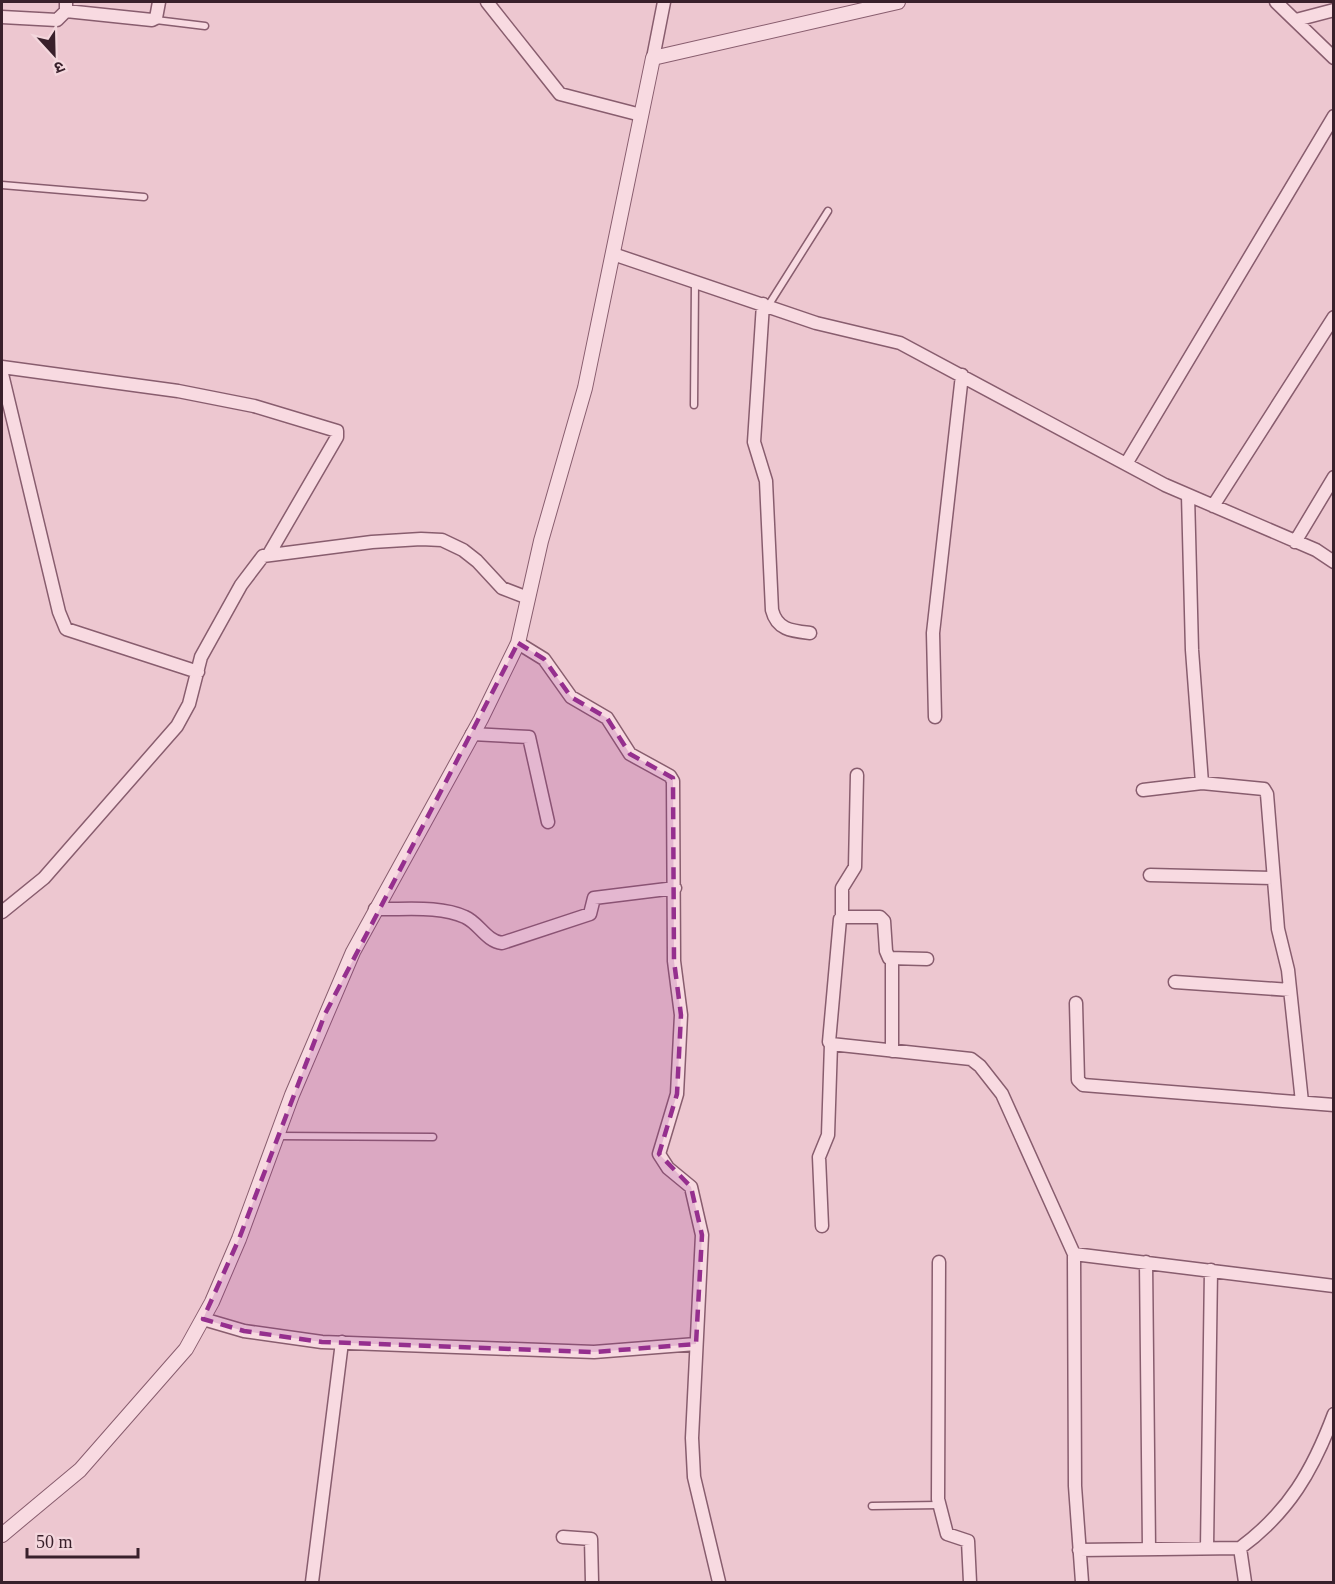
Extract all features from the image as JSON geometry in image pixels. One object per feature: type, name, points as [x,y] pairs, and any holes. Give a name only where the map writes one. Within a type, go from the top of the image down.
[{"type":"street","points":[[2,17],[57,20],[66,6],[155,19],[159,2]]},
{"type":"street","points":[[486,2],[560,94],[641,115]]},
{"type":"street","points":[[2,1535],[88,1462],[186,1349],[239,1239],[324,1014],[375,909],[472,734],[518,643],[585,388],[664,2]]},
{"type":"street","points":[[653,58],[898,2]]},
{"type":"street","points":[[1276,2],[1334,58]]},
{"type":"street","points":[[1296,20],[1334,10]]},
{"type":"street","points":[[1126,464],[1334,116]]},
{"type":"street","points":[[613,254],[816,323],[900,343],[1126,464],[1188,495],[1316,550],[1334,562]]},
{"type":"street","points":[[766,305],[754,442],[766,481],[772,610],[774,618],[783,628],[810,633]]},
{"type":"street","points":[[1213,506],[1334,316]]},
{"type":"street","points":[[2,367],[178,391],[254,406],[337,430],[337,436],[268,554]]},
{"type":"street","points":[[2,374],[59,612],[66,629],[198,672]]},
{"type":"street","points":[[935,717],[933,633],[962,375]]},
{"type":"street","points":[[1295,542],[1334,477]]},
{"type":"street","points":[[1188,495],[1192,650],[1202,783]]},
{"type":"street","points":[[2,912],[44,878],[177,726],[189,704],[201,657],[241,585],[259,559],[268,554],[372,542],[442,540],[463,550],[477,561],[501,588],[528,598]]},
{"type":"street","points":[[518,643],[544,659],[571,697],[607,718],[630,754],[673,778],[674,962],[681,1015],[677,1094],[659,1155],[668,1168],[691,1187],[702,1234],[692,1438],[694,1477],[720,1582]]},
{"type":"street","points":[[472,734],[529,737],[548,822]]},
{"type":"street","points":[[822,1226],[819,1157],[828,1135],[830,1028],[842,917],[842,888],[855,867],[857,775]]},
{"type":"street","points":[[1143,790],[1202,783],[1264,789],[1269,802],[1278,929],[1290,990],[1302,1102]]},
{"type":"street","points":[[1150,875],[1273,878]]},
{"type":"street","points":[[375,909],[424,910],[462,915],[472,921],[490,939],[502,943],[590,914],[594,898],[675,888]]},
{"type":"street","points":[[842,917],[883,919],[886,955],[892,959],[927,959]]},
{"type":"street","points":[[892,959],[892,1051]]},
{"type":"street","points":[[1175,982],[1290,990]]},
{"type":"street","points":[[1076,1003],[1078,1080],[1083,1085],[1334,1105]]},
{"type":"street","points":[[831,1044],[971,1059],[980,1066],[1002,1094],[1074,1254],[1075,1486],[1082,1582]]},
{"type":"street","points":[[1074,1254],[1334,1286]]},
{"type":"street","points":[[939,1262],[939,1505],[948,1534],[965,1540],[969,1545],[970,1582]]},
{"type":"street","points":[[1146,1263],[1149,1549]]},
{"type":"street","points":[[1207,1548],[1211,1270]]},
{"type":"street","points":[[202,1319],[244,1331],[342,1342],[594,1352],[696,1344]]},
{"type":"street","points":[[312,1582],[342,1342]]},
{"type":"street","points":[[1079,1550],[1240,1548],[1273,1522],[1298,1490],[1323,1443],[1334,1414]]},
{"type":"street","points":[[563,1537],[591,1539],[592,1582]]},
{"type":"street","points":[[1240,1548],[1245,1582]]},
{"type":"lane","points":[[155,19],[205,26]]},
{"type":"lane","points":[[2,185],[144,197]]},
{"type":"lane","points":[[766,305],[828,211]]},
{"type":"lane","points":[[694,405],[695,282]]},
{"type":"lane","points":[[277,1136],[433,1137]]},
{"type":"lane","points":[[872,1506],[939,1505]]},
{"type":"highlighted area","points":[[518,643],[544,659],[571,697],[607,718],[630,754],[673,778],[674,961],[681,1015],[677,1094],[659,1154],[691,1187],[702,1235],[696,1344],[594,1352],[322,1342],[244,1331],[203,1319],[239,1239],[325,1014]]}]
